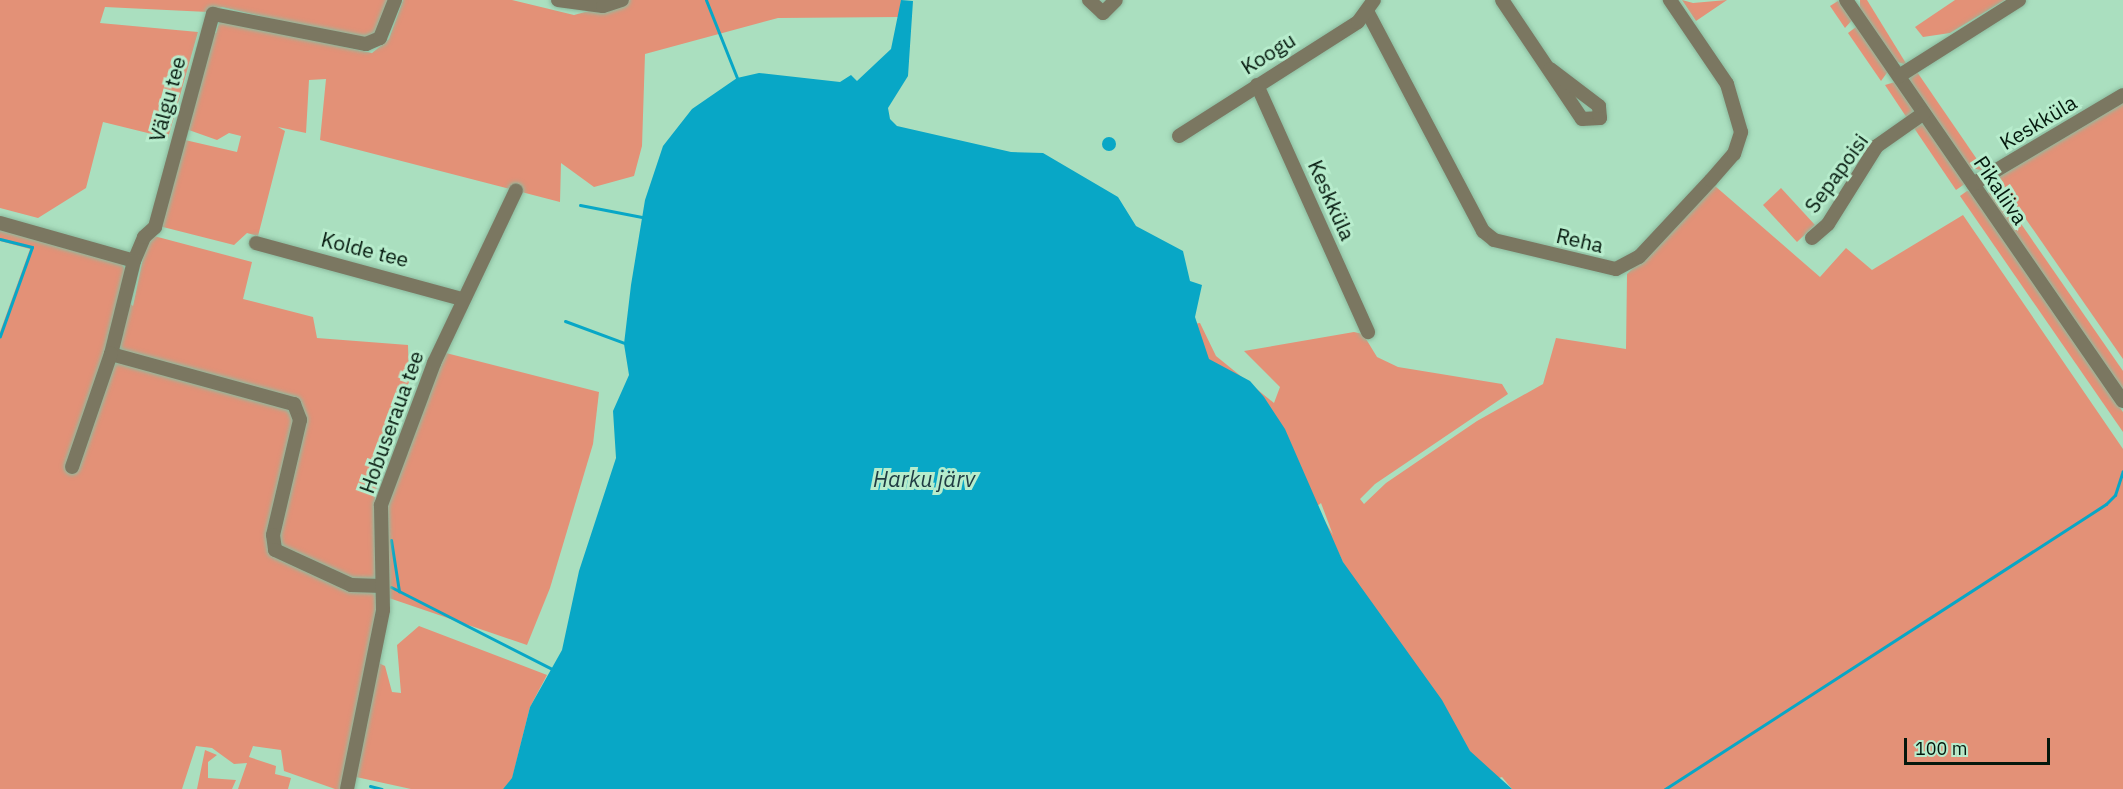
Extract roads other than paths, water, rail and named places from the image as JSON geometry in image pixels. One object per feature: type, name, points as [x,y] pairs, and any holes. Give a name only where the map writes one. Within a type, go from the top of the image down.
[{"type":"street","name":"Välgu tee","points":[[134,261],[144,237],[155,227],[213,14],[366,44],[380,38],[394,0]]},
{"type":"street","points":[[558,0],[603,6],[622,0]]},
{"type":"street","points":[[1089,0],[1102,13],[1116,0]]},
{"type":"street","points":[[1502,0],[1550,69]]},
{"type":"street","name":"Reha","points":[[1370,6],[1483,231],[1494,240],[1616,269],[1639,257],[1711,180],[1734,154],[1741,132],[1727,84],[1670,0]]},
{"type":"street","name":"Pikaliiva","points":[[1848,0],[2123,402]]},
{"type":"street","points":[[1899,76],[2019,0]]},
{"type":"street","name":"Koogu","points":[[1179,136],[1370,6]]},
{"type":"street","name":"Keskküla","points":[[1257,85],[1368,332]]},
{"type":"street","name":"Keskküla","points":[[1973,184],[2123,95]]},
{"type":"street","name":"Sepapoisi","points":[[1812,238],[1828,224],[1877,146],[1924,113]]},
{"type":"street","name":"Hobuseraua tee","points":[[347,789],[381,621],[381,505],[462,299],[516,190]]},
{"type":"street","points":[[0,224],[134,261],[111,354],[72,467]]},
{"type":"street","name":"Kolde tee","points":[[256,243],[462,299]]},
{"type":"street","points":[[111,354],[294,404],[300,420],[273,535],[275,550],[351,585],[382,586]]},
{"type":"water","name":"Harku järv","points":[[901,0],[913,1],[908,76],[888,108],[890,119],[897,126],[1011,152],[1043,153],[1118,197],[1136,226],[1183,251],[1190,281],[1202,285],[1195,317],[1209,359],[1250,381],[1264,397],[1285,429],[1343,562],[1442,700],[1470,751],[1512,789],[503,789],[512,778],[530,707],[562,650],[579,571],[616,458],[613,411],[629,375],[624,344],[631,285],[645,200],[663,146],[692,109],[737,78],[759,73],[840,82],[851,75],[857,81],[891,49]]},
{"type":"water","points":[[1109,137],[1114,139],[1116,144],[1114,149],[1109,151],[1104,149],[1102,144],[1104,139]]},
{"type":"waterway","points":[[706,0],[737,78]]},
{"type":"waterway","points":[[580,205],[642,217]]},
{"type":"waterway","points":[[0,239],[32,247],[0,336]]},
{"type":"waterway","points":[[565,321],[624,343]]},
{"type":"waterway","points":[[1665,789],[2106,504],[2115,495],[2123,471]]},
{"type":"waterway","points":[[391,540],[399,591]]},
{"type":"waterway","points":[[391,587],[552,669]]},
{"type":"waterway","points":[[370,786],[382,789]]}]
